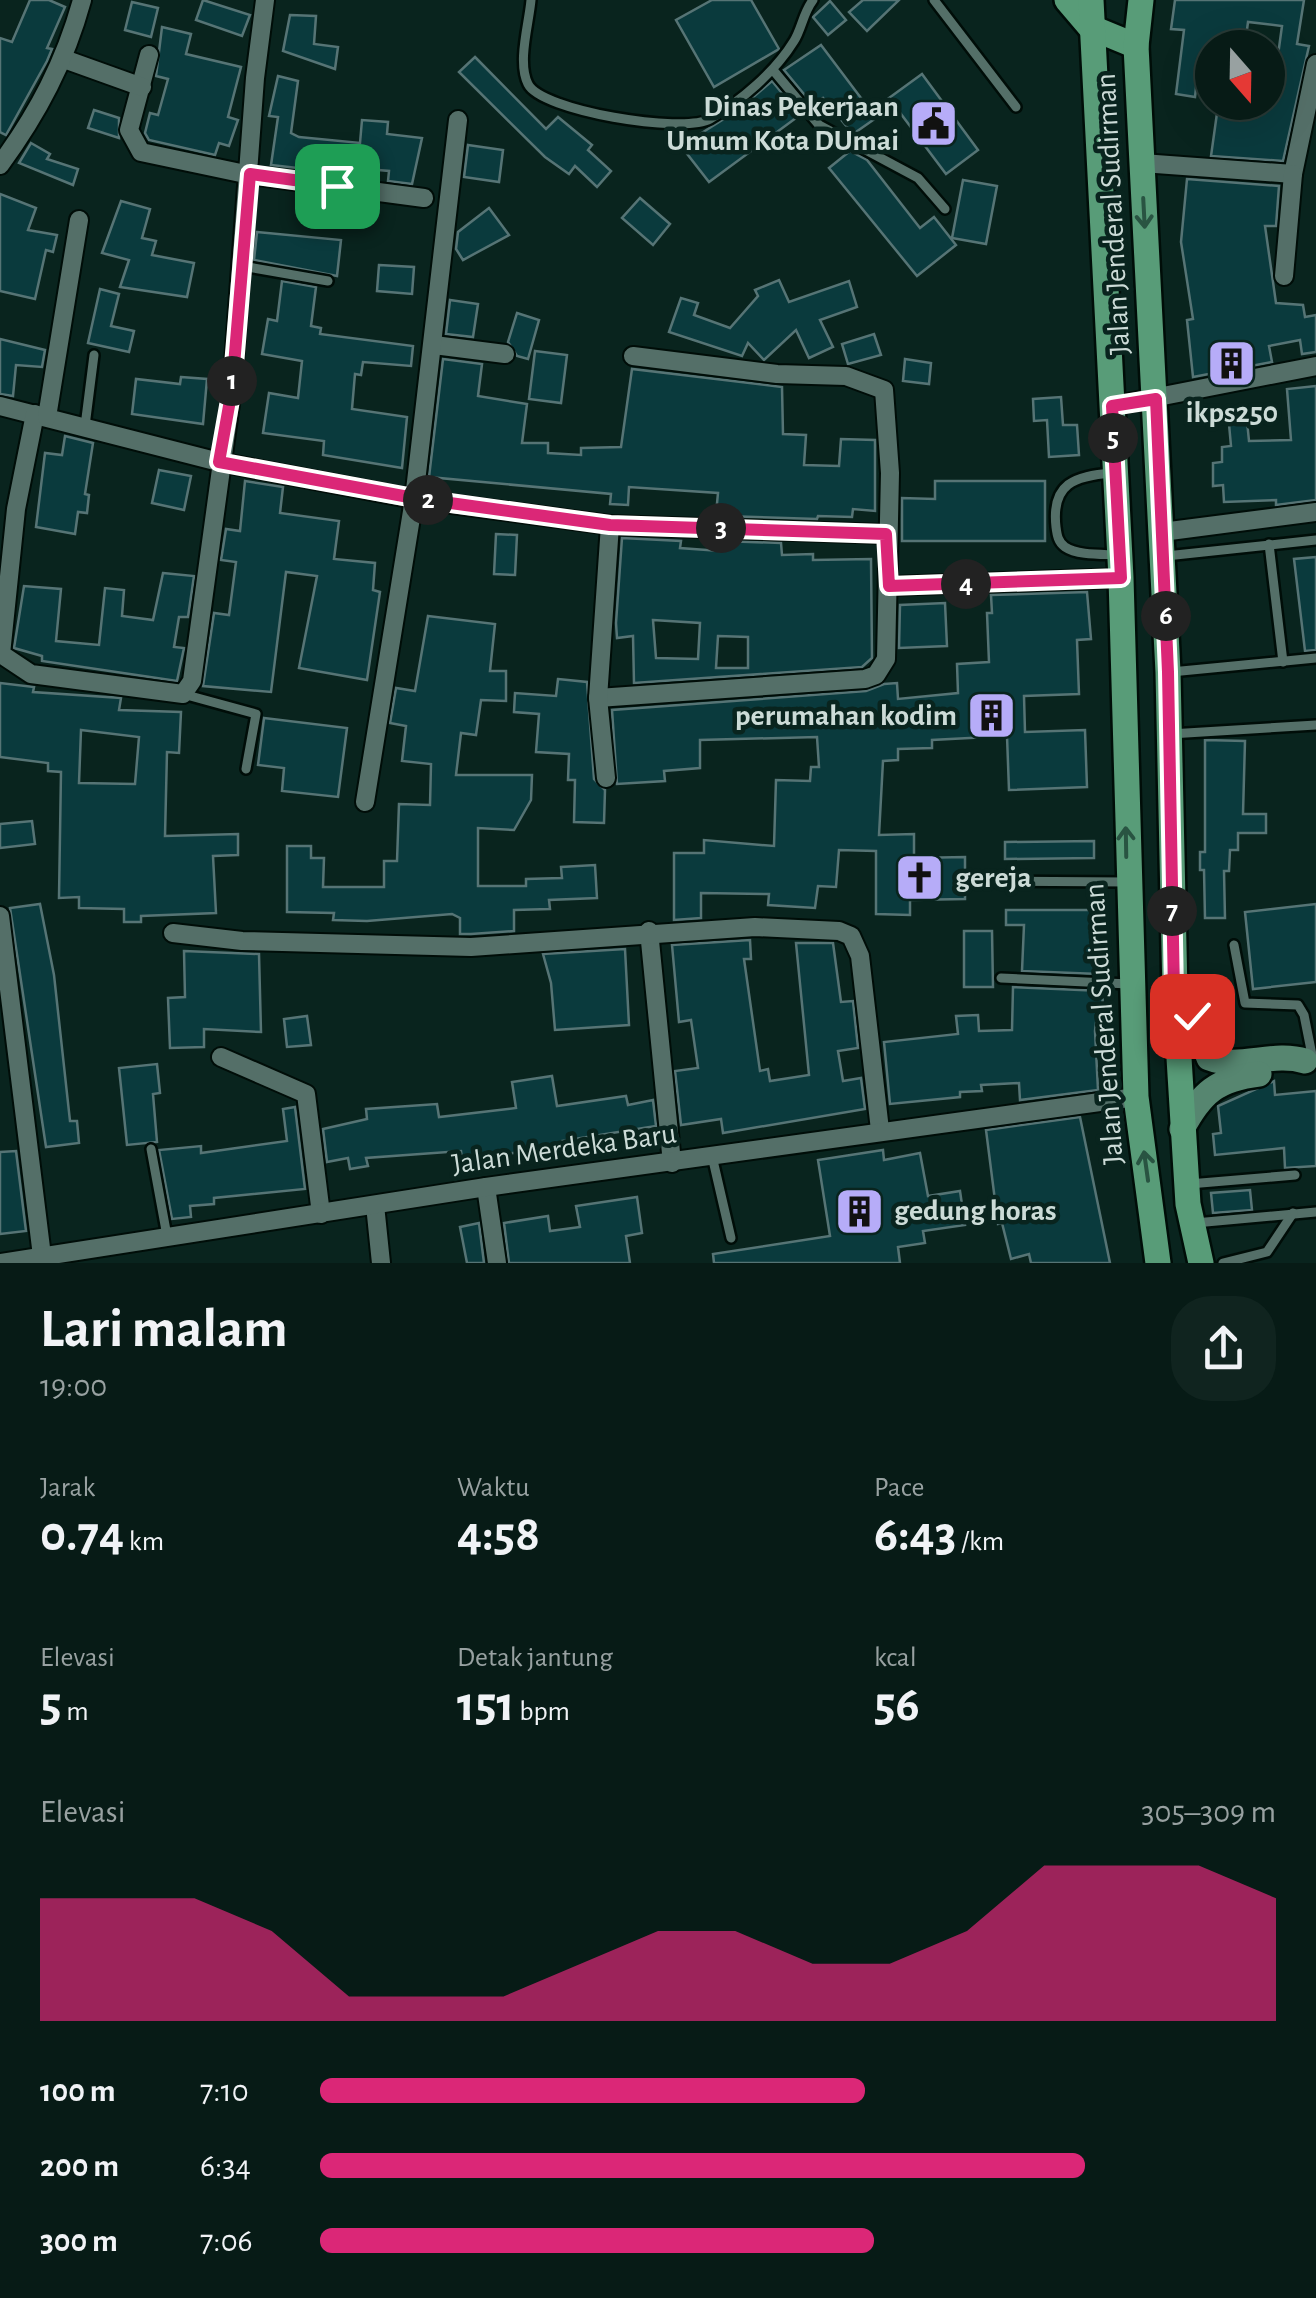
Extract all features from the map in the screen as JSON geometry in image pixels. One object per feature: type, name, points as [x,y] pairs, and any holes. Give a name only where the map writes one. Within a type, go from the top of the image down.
[{"type":"main road","points":[[1067,0],[1090,28],[1136,46]]},
{"type":"main road","name":"Jalan Jenderal Sudirman","points":[[1091,0],[1120,566],[1126,882],[1136,1097],[1158,1263]]},
{"type":"main road","name":"Jalan Jenderal Sudirman","points":[[1140,0],[1136,46],[1163,544],[1174,993],[1186,1184],[1201,1263]]},
{"type":"street","points":[[0,165],[34,119],[64,59],[82,0]]},
{"type":"street","points":[[80,220],[41,416],[16,508],[1,654],[30,674],[183,694],[192,680],[232,389],[255,78],[266,0]]},
{"type":"street","points":[[150,55],[130,130],[140,152],[250,174],[424,198]]},
{"type":"street","points":[[64,59],[142,87]]},
{"type":"street","points":[[1284,276],[1293,174],[1316,64]]},
{"type":"street","points":[[365,802],[414,498],[458,120]]},
{"type":"street","points":[[1142,163],[1293,174]]},
{"type":"street","points":[[434,345],[505,354]]},
{"type":"street","points":[[598,698],[876,675],[886,659],[890,473],[884,390],[846,376],[778,374],[633,356]]},
{"type":"street","points":[[1112,406],[1316,366]]},
{"type":"street","points":[[0,406],[219,462],[414,498],[610,525],[886,534]]},
{"type":"street","points":[[1163,544],[1316,512]]},
{"type":"street","points":[[606,778],[598,698],[610,525]]},
{"type":"street","points":[[889,586],[1120,566]]},
{"type":"street","points":[[0,916],[42,1256]]},
{"type":"street","points":[[173,933],[242,940],[472,946],[755,926],[851,936],[860,956],[880,1130]]},
{"type":"street","points":[[649,931],[672,1163]]},
{"type":"street","points":[[1174,993],[1196,1022],[1209,1058],[1221,1062],[1287,1056],[1311,1060]]},
{"type":"street","points":[[221,1057],[306,1094],[320,1214]]},
{"type":"street","points":[[1182,1129],[1199,1099],[1222,1081],[1286,1070],[1311,1060]]},
{"type":"street","name":"Jalan Merdeka Baru","points":[[1,1263],[42,1256],[91,1256],[166,1236],[486,1187],[1136,1097]]},
{"type":"street","points":[[486,1187],[497,1263]]},
{"type":"street","points":[[374,1205],[381,1263]]},
{"type":"lane","points":[[532,0],[524,71],[529,87],[546,102],[690,125],[708,120],[773,70],[797,37],[802,0]]},
{"type":"lane","points":[[800,19],[813,0]]},
{"type":"lane","points":[[934,0],[1016,107]]},
{"type":"lane","points":[[773,70],[819,124],[918,178],[945,209]]},
{"type":"lane","points":[[240,266],[328,281]]},
{"type":"lane","points":[[85,426],[94,354]]},
{"type":"lane","points":[[1115,472],[1068,482],[1059,490],[1055,514],[1058,540],[1067,550],[1120,566]]},
{"type":"lane","points":[[1163,544],[1316,540]]},
{"type":"lane","points":[[1268,544],[1283,662]]},
{"type":"lane","points":[[1168,672],[1316,658]]},
{"type":"lane","points":[[183,694],[256,714],[246,770]]},
{"type":"lane","points":[[1168,734],[1316,725]]},
{"type":"lane","points":[[975,880],[1126,882]]},
{"type":"lane","points":[[1234,945],[1245,1003],[1298,1005],[1304,1015],[1311,1060]]},
{"type":"lane","points":[[1001,978],[1131,984]]},
{"type":"lane","points":[[151,1149],[166,1236]]},
{"type":"lane","points":[[712,1156],[731,1238]]},
{"type":"lane","points":[[1186,1184],[1295,1175]]},
{"type":"lane","points":[[1192,1224],[1316,1212]]},
{"type":"lane","points":[[1222,1263],[1267,1252],[1293,1213]]},
{"type":"building","points":[[30,0],[49,0],[65,7],[47,48],[52,49],[47,61],[6,135],[0,132],[0,38],[12,42]]},
{"type":"building","points":[[203,0],[250,15],[242,36],[196,20]]},
{"type":"building","points":[[712,0],[751,0],[779,49],[714,87],[676,20]]},
{"type":"building","points":[[863,0],[899,0],[867,31],[849,12]]},
{"type":"building","points":[[1175,0],[1304,0],[1297,44],[1309,46],[1283,161],[1211,156],[1216,120],[1285,120],[1282,26],[1248,22],[1247,30],[1195,30],[1195,97],[1176,94],[1184,30],[1171,29]]},
{"type":"building","points":[[830,1],[846,20],[828,35],[813,17]]},
{"type":"building","points":[[132,2],[158,8],[151,37],[125,30]]},
{"type":"building","points":[[290,15],[316,16],[314,44],[338,47],[335,69],[283,51]]},
{"type":"building","points":[[162,27],[191,34],[186,54],[241,67],[228,117],[238,120],[229,146],[219,143],[215,155],[149,140],[145,133],[150,113],[158,115],[168,79],[156,76]]},
{"type":"building","points":[[821,45],[876,118],[853,134],[823,98],[813,105],[784,70]]},
{"type":"building","points":[[475,57],[546,129],[558,117],[592,145],[588,150],[611,171],[597,187],[575,166],[569,174],[545,157],[459,72]]},
{"type":"building","name":"Dinas Pekerjaan Umum Kota DUmai","points":[[922,74],[978,150],[946,174],[889,98]]},
{"type":"building","points":[[278,76],[298,81],[291,133],[299,137],[360,143],[362,120],[388,122],[387,134],[422,138],[412,184],[388,181],[389,171],[333,166],[333,172],[271,165],[278,117],[269,116]]},
{"type":"building","points":[[772,81],[800,115],[709,182],[681,146],[738,110]]},
{"type":"building","points":[[94,110],[119,118],[119,138],[88,128]]},
{"type":"building","points":[[31,143],[50,154],[47,159],[78,169],[73,185],[19,163]]},
{"type":"building","points":[[468,145],[503,150],[499,182],[464,177]]},
{"type":"building","points":[[850,151],[867,160],[920,228],[934,217],[956,245],[917,276],[829,168]]},
{"type":"building","points":[[1187,179],[1279,186],[1276,226],[1265,226],[1276,303],[1303,305],[1305,317],[1316,315],[1316,352],[1302,354],[1300,340],[1269,346],[1272,362],[1193,377],[1187,320],[1193,319],[1181,242]]},
{"type":"building","points":[[963,180],[997,186],[986,244],[952,238]]},
{"type":"building","points":[[0,194],[36,208],[28,230],[57,235],[53,252],[46,250],[35,299],[0,291]]},
{"type":"building","points":[[640,198],[670,224],[653,245],[622,218]]},
{"type":"building","points":[[121,201],[150,209],[142,238],[156,241],[152,255],[194,263],[187,297],[120,287],[129,260],[102,253]]},
{"type":"building","points":[[489,208],[509,235],[463,260],[456,249],[458,232]]},
{"type":"building","points":[[257,232],[341,240],[337,276],[254,260]]},
{"type":"building","points":[[379,265],[414,267],[412,294],[377,291]]},
{"type":"building","points":[[779,280],[789,302],[849,281],[857,307],[820,320],[833,347],[809,358],[796,330],[764,360],[748,343],[742,356],[669,332],[681,298],[698,303],[694,315],[730,328],[758,296],[755,290]]},
{"type":"building","points":[[282,281],[316,287],[311,326],[321,328],[320,334],[413,346],[411,366],[363,362],[361,375],[355,374],[352,409],[407,417],[402,468],[323,455],[324,441],[263,433],[269,393],[298,398],[302,361],[262,354],[268,319],[277,321]]},
{"type":"building","points":[[100,289],[119,294],[111,326],[134,331],[129,352],[88,343]]},
{"type":"building","points":[[450,300],[478,304],[473,337],[446,334]]},
{"type":"building","points":[[517,313],[539,320],[528,359],[517,356],[508,342]]},
{"type":"building","points":[[874,334],[881,355],[848,364],[842,344]]},
{"type":"building","points":[[0,339],[45,350],[42,367],[16,365],[13,396],[0,394]]},
{"type":"building","points":[[535,351],[567,355],[561,403],[529,399]]},
{"type":"building","points":[[443,359],[482,364],[478,396],[527,404],[522,443],[548,443],[548,453],[581,455],[581,448],[621,447],[632,369],[782,387],[783,434],[806,435],[804,465],[839,466],[841,439],[875,440],[875,511],[853,509],[852,517],[817,519],[722,516],[716,514],[718,493],[629,487],[628,505],[610,504],[611,494],[429,477]]},
{"type":"building","points":[[905,359],[931,363],[929,384],[903,381]]},
{"type":"building","points":[[181,377],[207,379],[203,424],[132,414],[136,379],[180,384]]},
{"type":"building","points":[[1316,386],[1316,500],[1276,505],[1276,500],[1224,502],[1223,485],[1213,486],[1213,463],[1222,462],[1222,447],[1231,446],[1228,413],[1246,411],[1249,441],[1291,440],[1287,389]]},
{"type":"building","points":[[1061,397],[1063,425],[1077,425],[1079,455],[1049,457],[1047,420],[1034,421],[1033,399]]},
{"type":"building","points":[[65,436],[93,443],[85,494],[89,495],[87,513],[78,512],[75,534],[36,527],[45,453],[62,455]]},
{"type":"building","points":[[159,470],[191,476],[184,510],[152,503]]},
{"type":"building","points":[[245,481],[283,487],[280,513],[339,521],[334,559],[375,563],[373,590],[380,592],[367,680],[299,668],[317,576],[286,572],[271,692],[203,686],[214,613],[229,615],[236,562],[221,560],[226,529],[240,531]]},
{"type":"building","points":[[935,481],[1045,481],[1045,541],[902,541],[902,498],[935,499]]},
{"type":"building","points":[[496,534],[517,535],[515,575],[494,574]]},
{"type":"building","points":[[622,538],[681,541],[680,548],[720,551],[721,541],[781,543],[782,555],[813,554],[813,560],[871,559],[872,658],[862,667],[634,683],[633,636],[617,638]],"holes":[[[653,620],[700,623],[698,659],[656,658]],[[718,636],[748,637],[748,668],[716,668]]]},
{"type":"building","points":[[1316,557],[1316,650],[1305,651],[1294,559]]},
{"type":"building","points":[[163,573],[194,576],[188,617],[179,617],[174,647],[184,648],[177,681],[42,661],[42,656],[14,648],[24,586],[61,589],[56,641],[99,645],[105,588],[124,590],[122,616],[153,620]]},
{"type":"building","points":[[1087,592],[1091,639],[1077,640],[1079,694],[1024,696],[1025,732],[1085,730],[1087,787],[1009,790],[1007,736],[932,740],[932,748],[898,749],[898,760],[883,761],[879,835],[914,834],[914,858],[965,857],[965,899],[910,900],[910,915],[876,914],[876,851],[839,850],[836,887],[818,886],[815,908],[768,905],[769,894],[701,893],[701,918],[674,920],[674,853],[704,853],[704,840],[774,846],[776,780],[810,781],[811,767],[819,767],[817,737],[700,740],[700,768],[664,771],[665,781],[617,784],[612,710],[866,691],[897,683],[898,699],[958,693],[957,664],[989,662],[987,613],[992,613],[991,595]]},
{"type":"building","points":[[945,603],[947,646],[899,648],[900,605]]},
{"type":"building","points":[[428,616],[495,624],[490,671],[506,671],[506,701],[481,700],[476,735],[461,733],[456,775],[532,775],[531,800],[514,830],[478,828],[478,886],[526,886],[526,879],[562,878],[561,867],[595,865],[597,898],[549,900],[550,909],[514,910],[514,931],[471,934],[460,934],[460,918],[452,914],[367,921],[333,920],[334,913],[287,912],[287,846],[311,846],[311,858],[324,858],[323,887],[384,887],[384,861],[397,861],[399,804],[430,805],[431,764],[402,761],[406,726],[390,723],[396,688],[415,691]]},
{"type":"building","points":[[558,679],[587,682],[594,779],[605,790],[604,823],[574,822],[575,780],[568,780],[569,754],[536,752],[539,714],[514,712],[515,693],[556,696]]},
{"type":"building","points":[[0,683],[34,687],[33,692],[121,698],[119,710],[181,712],[179,753],[167,752],[165,836],[238,834],[238,855],[213,856],[216,913],[141,916],[141,922],[124,922],[124,909],[79,908],[79,897],[59,898],[61,772],[48,771],[48,763],[0,757]],"holes":[[[81,730],[139,737],[135,784],[79,783]]]},
{"type":"building","points":[[264,718],[347,728],[338,797],[282,791],[284,768],[258,765]]},
{"type":"building","points":[[1205,740],[1245,741],[1243,814],[1266,814],[1266,833],[1238,833],[1238,850],[1230,850],[1229,871],[1224,871],[1225,918],[1205,918],[1200,852],[1205,852]]},
{"type":"building","points":[[32,821],[35,844],[0,848],[0,824]]},
{"type":"building","points":[[1094,841],[1094,858],[1005,859],[1005,842]]},
{"type":"building","points":[[40,904],[54,975],[70,1121],[77,1121],[79,1143],[46,1147],[10,908]]},
{"type":"building","points":[[1316,904],[1316,982],[1253,989],[1245,912]]},
{"type":"building","points":[[1006,910],[1095,910],[1095,929],[1100,929],[1099,974],[1022,971],[1024,925],[1006,925]]},
{"type":"building","points":[[964,931],[992,931],[993,987],[964,987]]},
{"type":"building","points":[[750,940],[751,959],[744,959],[760,1071],[768,1069],[770,1081],[809,1075],[796,943],[833,943],[841,1002],[853,1001],[858,1048],[838,1051],[843,1081],[861,1078],[865,1109],[723,1133],[721,1119],[681,1125],[675,1071],[698,1068],[691,1020],[679,1022],[672,945]]},
{"type":"building","points":[[625,949],[629,1025],[555,1030],[551,983],[543,954]]},
{"type":"building","points":[[184,951],[259,954],[261,1032],[204,1029],[204,1047],[170,1048],[168,998],[185,997]]},
{"type":"building","points":[[1013,987],[1103,991],[1102,1015],[1097,1015],[1095,1031],[1098,1090],[1020,1100],[1019,1083],[981,1085],[982,1091],[960,1092],[960,1097],[890,1104],[884,1042],[958,1034],[956,1016],[978,1015],[979,1031],[1012,1030]]},
{"type":"building","points":[[307,1016],[311,1045],[287,1047],[284,1019]]},
{"type":"building","points":[[157,1064],[160,1093],[153,1094],[157,1142],[127,1145],[119,1068]]},
{"type":"building","points":[[552,1076],[557,1106],[626,1096],[628,1105],[653,1100],[656,1126],[562,1141],[563,1147],[547,1149],[548,1156],[524,1160],[522,1152],[462,1159],[461,1151],[366,1158],[368,1166],[350,1169],[348,1158],[327,1162],[323,1129],[367,1119],[366,1109],[437,1104],[439,1117],[516,1108],[512,1082]]},
{"type":"building","points":[[1274,1081],[1275,1095],[1316,1091],[1316,1166],[1285,1168],[1284,1148],[1215,1155],[1213,1134],[1221,1133],[1218,1106]]},
{"type":"building","points":[[295,1107],[305,1189],[214,1198],[214,1204],[190,1206],[191,1217],[172,1219],[159,1150],[201,1146],[201,1153],[287,1141],[283,1109]]},
{"type":"building","points":[[1080,1117],[1110,1263],[1031,1263],[1029,1254],[1011,1259],[1002,1223],[998,1224],[986,1130]]},
{"type":"building","points":[[883,1150],[884,1160],[920,1153],[928,1196],[960,1191],[965,1225],[923,1231],[925,1243],[898,1247],[900,1263],[714,1263],[713,1254],[830,1236],[818,1160]]},
{"type":"building","points":[[16,1151],[26,1231],[0,1234],[0,1152]]},
{"type":"building","points":[[1250,1190],[1252,1210],[1213,1213],[1211,1193]]},
{"type":"building","points":[[637,1197],[642,1233],[626,1236],[630,1263],[509,1263],[504,1223],[548,1216],[550,1231],[580,1227],[576,1206]]},
{"type":"building","points":[[479,1223],[484,1263],[467,1263],[460,1227]]},
{"type":"place","name":"Dinas Pekerjaan Umum Kota DUmai","points":[[934,124]]},
{"type":"place","name":"ikps250","points":[[1232,364]]},
{"type":"place","name":"perumahan kodim","points":[[992,716]]},
{"type":"place","name":"gereja","points":[[920,878]]},
{"type":"place","name":"gedung horas","points":[[859,1211]]},
{"type":"route","points":[[337,186],[250,174],[232,389],[219,462],[414,498],[610,525],[886,534],[889,586],[1121,578],[1112,406],[1156,399],[1168,672],[1174,993],[1192,1016]]}]
